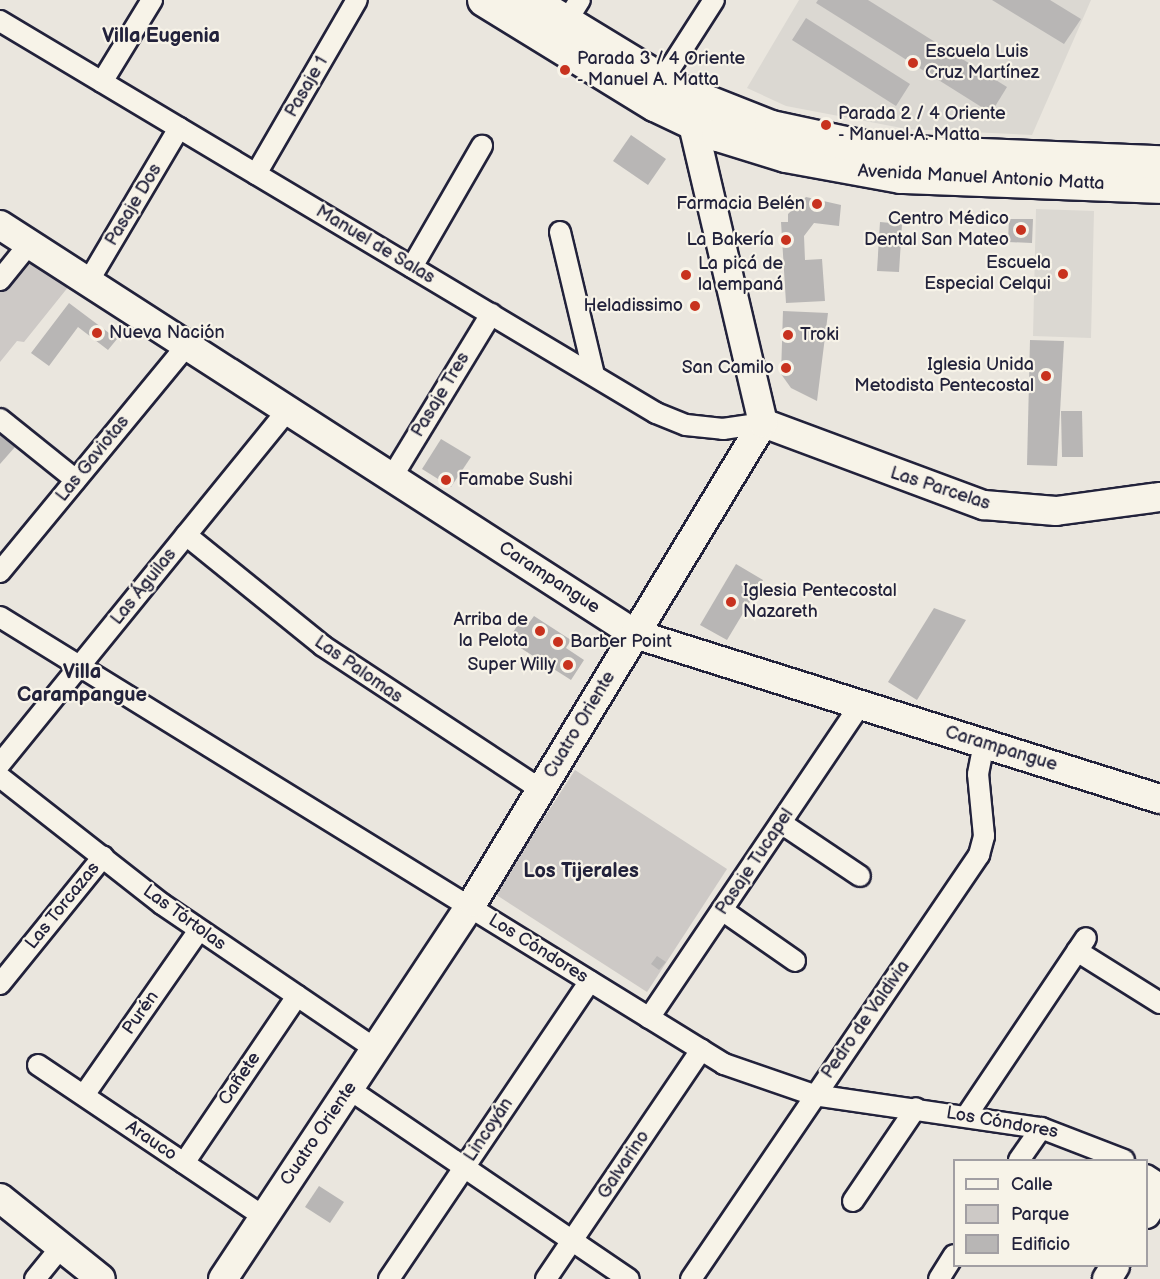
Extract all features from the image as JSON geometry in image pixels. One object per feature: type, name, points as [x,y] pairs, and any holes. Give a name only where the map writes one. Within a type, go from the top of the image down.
[{"type":"main road","name":"Avenida Manuel Antonio Matta","points":[[484,0],[627,89],[693,124],[747,145],[854,171],[953,180],[1160,187]]},
{"type":"main road","name":"Avenida Manuel Antonio Matta","points":[[530,0],[573,11],[670,85],[757,123],[884,151],[1160,162]]},
{"type":"main road","points":[[670,85],[693,124]]},
{"type":"street","points":[[102,82],[152,0]]},
{"type":"street","name":"Pasaje 1","points":[[256,174],[357,0]]},
{"type":"street","points":[[670,85],[714,0]]},
{"type":"street","name":"Manuel de Salas","points":[[0,21],[656,413],[686,425],[723,429],[763,423]]},
{"type":"street","points":[[693,124],[763,423]]},
{"type":"street","name":"Pasaje Dos","points":[[88,282],[179,128]]},
{"type":"street","points":[[412,267],[482,146]]},
{"type":"street","name":"Carampangue","points":[[0,225],[635,634],[1160,799]]},
{"type":"street","points":[[560,232],[594,375]]},
{"type":"street","points":[[0,280],[29,244]]},
{"type":"street","name":"Pasaje Tres","points":[[392,477],[490,314]]},
{"type":"street","name":"Las Gaviotas","points":[[0,572],[187,345]]},
{"type":"street","name":"Las Águilas","points":[[0,764],[288,410]]},
{"type":"street","points":[[0,419],[76,480]]},
{"type":"street","name":"Las Parcelas","points":[[763,423],[984,505],[1056,511],[1160,497]]},
{"type":"street","name":"Cuatro Oriente","points":[[223,1279],[470,907],[763,423]]},
{"type":"street","name":"Las Palomas","points":[[186,535],[348,664],[541,790]]},
{"type":"street","name":"Los Cóndores","points":[[0,618],[701,1050],[748,1075],[814,1095],[916,1108],[1041,1128],[1119,1159]]},
{"type":"street","name":"Pasaje Tucapel","points":[[649,1018],[860,705]]},
{"type":"street","name":"Pedro de Valdivia","points":[[691,1279],[979,855],[984,836],[978,774],[984,744]]},
{"type":"street","name":"Las Tórtolas","points":[[0,777],[199,930],[375,1049]]},
{"type":"street","points":[[781,823],[860,876]]},
{"type":"street","name":"Las Torcazas","points":[[0,984],[103,857]]},
{"type":"street","points":[[722,910],[795,961]]},
{"type":"street","name":"Purén","points":[[84,1095],[199,930]]},
{"type":"street","points":[[967,1116],[1082,944],[1160,1003]]},
{"type":"street","name":"Lincoyán","points":[[389,1279],[590,981]]},
{"type":"street","name":"Cañete","points":[[184,1163],[297,996]]},
{"type":"street","name":"Galvarino","points":[[546,1279],[701,1050]]},
{"type":"street","name":"Arauco","points":[[38,1065],[264,1217]]},
{"type":"street","points":[[349,1089],[629,1279]]},
{"type":"street","points":[[853,1201],[916,1108]]},
{"type":"street","points":[[1020,1159],[1041,1128]]},
{"type":"street","points":[[1148,1211],[1160,1192]]},
{"type":"street","points":[[0,1198],[101,1279]]},
{"type":"street","points":[[35,1279],[61,1247]]},
{"type":"street","points":[[939,1279],[953,1258]]},
{"type":"shaded area","name":"Escuela Luis Cruz Martínez","points":[[799,0],[1091,0],[1032,135],[907,129],[786,106],[747,88]]},
{"type":"shaded area","name":"Escuela Especial Celqui","points":[[1036,209],[1094,211],[1091,338],[1033,336]]},
{"type":"green space","points":[[28,254],[69,286],[24,342],[17,341],[0,362],[0,290]]},
{"type":"green space","points":[[575,770],[727,869],[647,992],[495,894]]},
{"type":"building","points":[[818,0],[868,0],[1007,87],[991,113],[816,3]]},
{"type":"building","points":[[992,0],[1050,0],[1081,19],[1064,44]]},
{"type":"building","points":[[806,18],[910,84],[896,106],[792,40]]},
{"type":"building","points":[[631,135],[666,159],[648,185],[613,161]]},
{"type":"building","points":[[806,197],[841,205],[839,226],[814,223],[804,236],[805,260],[822,259],[825,301],[786,303],[781,222],[788,222],[788,214]]},
{"type":"building","name":"Centro Médico Dental San Mateo","points":[[1009,219],[1033,219],[1032,243],[1008,242]]},
{"type":"building","points":[[880,222],[902,224],[899,272],[877,271]]},
{"type":"building","points":[[69,303],[117,339],[108,350],[78,327],[49,366],[31,353]]},
{"type":"building","points":[[783,311],[828,313],[817,401],[791,388],[781,374]]},
{"type":"building","name":"Iglesia Unida Metodista Pentecostal","points":[[1030,340],[1064,341],[1057,466],[1027,465]]},
{"type":"building","points":[[1061,411],[1082,411],[1083,457],[1062,457]]},
{"type":"building","points":[[0,435],[15,447],[0,464]]},
{"type":"building","points":[[441,439],[471,457],[451,487],[422,469]]},
{"type":"building","name":"Iglesia Pentecostal Nazareth","points":[[736,564],[763,580],[727,640],[700,625]]},
{"type":"building","points":[[934,608],[966,620],[917,700],[888,682]]},
{"type":"building","points":[[534,616],[571,640],[566,648],[584,660],[571,680],[508,640],[519,623],[526,627]]},
{"type":"building","points":[[657,956],[666,962],[659,970],[651,964]]},
{"type":"building","points":[[319,1186],[344,1202],[330,1223],[305,1207]]},
{"type":"place","name":"Escuela Luis Cruz Martínez","points":[[913,63]]},
{"type":"place","name":"Parada 3 / 4 Oriente - Manuel A. Matta","points":[[565,70]]},
{"type":"place","name":"Parada 2 / 4 Oriente - Manuel A. Matta","points":[[826,125]]},
{"type":"place","name":"Farmacia Belén","points":[[817,204]]},
{"type":"place","name":"Centro Médico Dental San Mateo","points":[[1021,230]]},
{"type":"place","name":"La Bakería","points":[[786,240]]},
{"type":"place","name":"Escuela Especial Celqui","points":[[1063,274]]},
{"type":"place","name":"La picá de la empaná","points":[[686,275]]},
{"type":"place","name":"Heladissimo","points":[[695,306]]},
{"type":"place","name":"Nueva Nación","points":[[97,333]]},
{"type":"place","name":"Troki","points":[[788,335]]},
{"type":"place","name":"San Camilo","points":[[786,368]]},
{"type":"place","name":"Iglesia Unida Metodista Pentecostal","points":[[1046,376]]},
{"type":"place","name":"Famabe Sushi","points":[[446,480]]},
{"type":"place","name":"Iglesia Pentecostal Nazareth","points":[[731,602]]},
{"type":"place","name":"Arriba de la Pelota","points":[[540,631]]},
{"type":"place","name":"Barber Point","points":[[558,642]]},
{"type":"place","name":"Super Willy","points":[[568,665]]},
{"type":"district","name":"Villa Eugenia","points":[[161,36]]},
{"type":"district","name":"Villa Carampangue","points":[[82,684]]},
{"type":"district","name":"Los Tijerales","points":[[581,871]]}]
